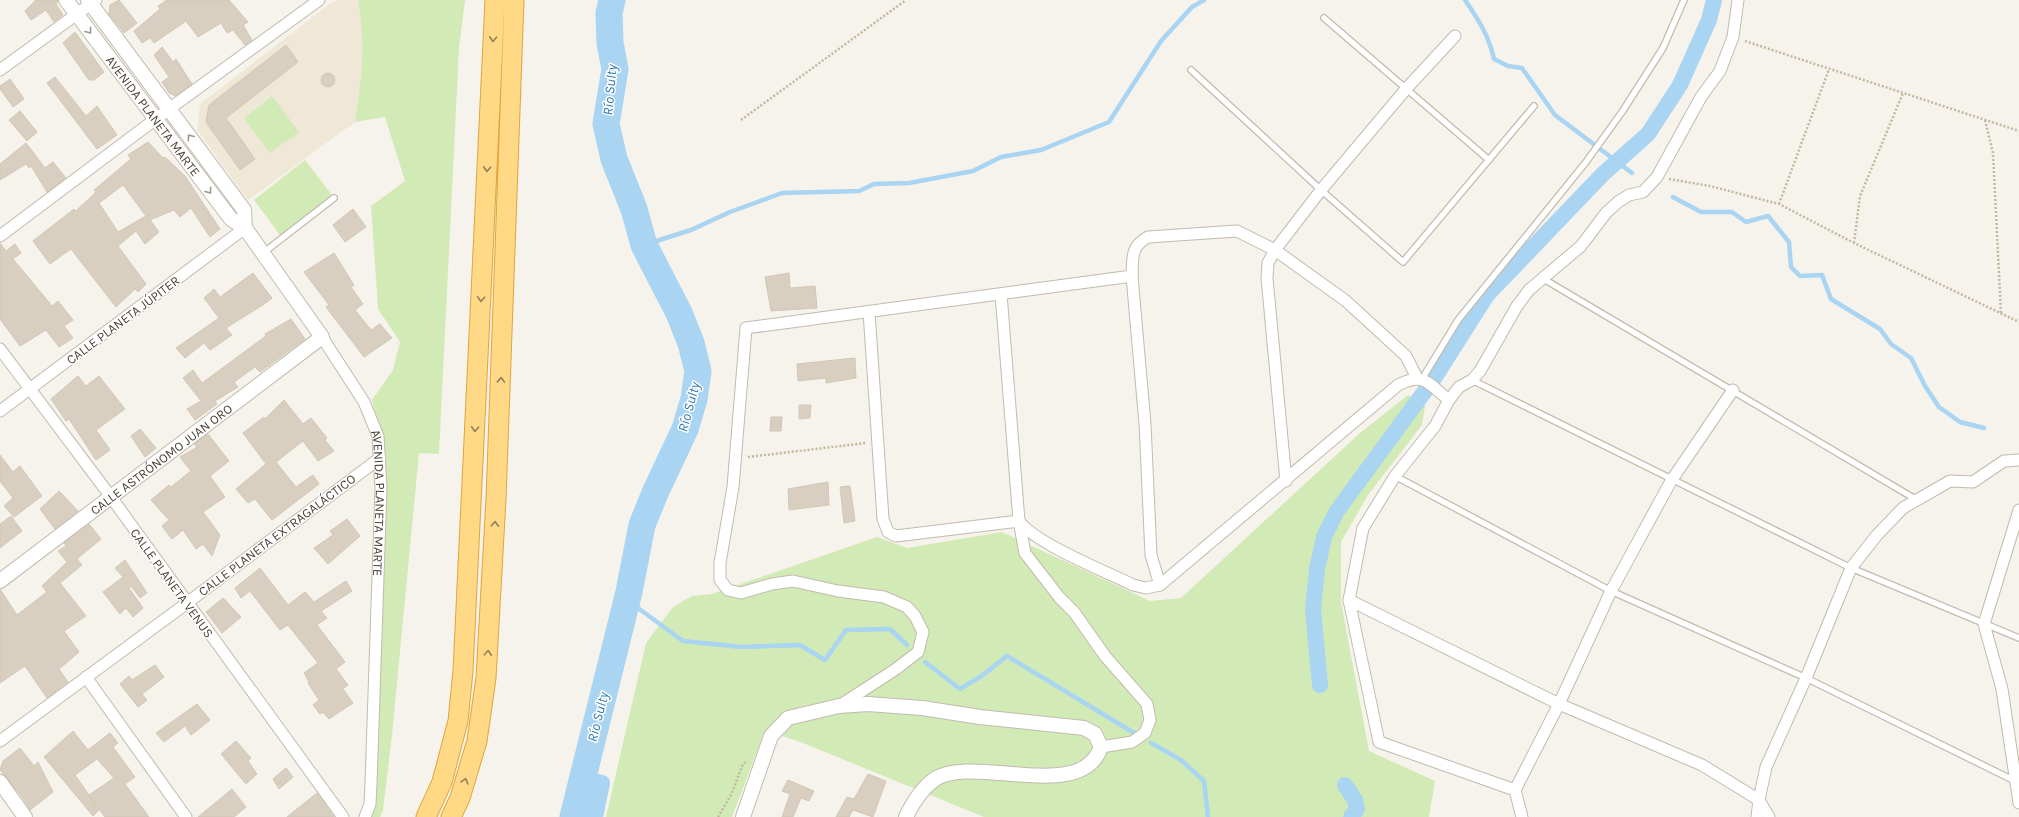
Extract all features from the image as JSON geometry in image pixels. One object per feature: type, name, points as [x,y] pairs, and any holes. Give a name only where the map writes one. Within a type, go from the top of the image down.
[{"type":"highway","points":[[426,817],[442,782],[458,721],[463,671],[495,0]]},
{"type":"highway","points":[[451,817],[460,798],[477,740],[486,678],[496,498],[514,0]]},
{"type":"street","name":"AVENIDA PLANETA MARTE","points":[[66,0],[231,219],[245,228],[322,337],[364,402],[378,436],[380,458],[380,496],[371,783],[370,804],[366,817]]},
{"type":"street","points":[[0,236],[169,109],[319,0]]},
{"type":"street","points":[[1515,790],[1379,742],[1349,600],[1363,528],[1395,476],[1435,426],[1449,400],[1460,387],[1472,380],[1480,371],[1517,306],[1529,290],[1580,246],[1606,213],[1618,202],[1629,195],[1643,192],[1657,177],[1700,97],[1720,71],[1733,37],[1738,0]]},
{"type":"street","name":"AVENIDA PLANETA MARTE","points":[[92,1],[169,109],[244,210],[245,228]]},
{"type":"street","points":[[0,70],[77,15],[92,1]]},
{"type":"street","points":[[1286,481],[1267,278],[1268,263],[1321,190],[1406,89],[1455,36]]},
{"type":"street","name":"CALLE PLANETA JÚPITER","points":[[0,411],[245,228]]},
{"type":"street","points":[[1160,585],[1152,555],[1145,424],[1132,276],[1133,253],[1138,243],[1148,237],[1237,231],[1276,250],[1346,301],[1406,356],[1419,378],[1449,400]]},
{"type":"street","points":[[839,706],[896,670],[918,652],[923,632],[915,616],[907,608],[884,596],[838,591],[793,581],[772,584],[741,594],[728,590],[720,580],[720,563],[733,487],[736,459],[746,328],[1132,276]]},
{"type":"street","points":[[1001,294],[1019,521],[1025,553],[1059,597],[1074,612],[1105,656],[1147,704],[1150,720],[1145,733],[1132,742],[1101,747]]},
{"type":"street","points":[[869,312],[883,519],[888,532],[896,536],[1019,521]]},
{"type":"street","name":"CALLE ASTRÓNOMO JUAN ORO","points":[[0,581],[322,337]]},
{"type":"street","name":"CALLE PLANETA VENUS","points":[[0,349],[111,497],[343,817]]},
{"type":"street","points":[[1019,521],[1026,530],[1041,540],[1133,585],[1146,588],[1160,585],[1286,481],[1386,394],[1398,385],[1419,378]]},
{"type":"street","points":[[1522,817],[1515,790],[1559,704],[1610,591],[1671,481],[1733,390]]},
{"type":"street","name":"CALLE PLANETA EXTRAGALÁCTICO","points":[[0,741],[380,458]]},
{"type":"street","points":[[1757,817],[1758,800],[1766,766],[1806,678],[1851,568],[1876,535],[1903,508],[1950,481],[1974,482],[2004,462],[2019,460]]},
{"type":"street","points":[[2019,510],[1984,624],[2002,689],[2019,803]]},
{"type":"street","points":[[1349,600],[1559,704],[1702,765],[1758,800],[1769,817]]},
{"type":"street","points":[[86,677],[186,817]]},
{"type":"street","points":[[743,817],[771,736],[788,718],[839,706],[868,704],[922,708],[980,717],[1084,728],[1095,734],[1101,747],[1097,758],[1089,766],[1080,771],[1032,776],[976,772],[936,778],[922,790],[913,801],[906,817]]},
{"type":"street","points":[[0,782],[25,817]]},
{"type":"lane","points":[[1419,378],[1458,320],[1586,162],[1622,112],[1663,48],[1684,0]]},
{"type":"lane","points":[[1324,18],[1489,160]]},
{"type":"lane","points":[[1192,70],[1321,190],[1403,262],[1534,106]]},
{"type":"lane","points":[[263,254],[334,198]]},
{"type":"lane","points":[[1542,278],[1917,500]]},
{"type":"lane","points":[[1472,380],[1671,481],[1851,568],[2019,638]]},
{"type":"lane","points":[[1395,476],[1610,591],[1806,678],[2017,782]]},
{"type":"path","points":[[741,120],[906,0]]},
{"type":"path","points":[[1733,37],[2019,131]]},
{"type":"path","points":[[1779,204],[1829,68]]},
{"type":"path","points":[[1854,243],[1860,196],[1903,93]]},
{"type":"path","points":[[1985,120],[1993,153],[2001,315]]},
{"type":"path","points":[[1657,177],[1710,186],[1779,204],[1854,243],[2001,315],[2019,322]]},
{"type":"path","points":[[736,459],[878,441]]},
{"type":"path","points":[[718,817],[731,795],[743,764],[765,754]]},
{"type":"shaded area","points":[[339,0],[358,0],[362,22],[363,73],[355,122],[248,200],[197,130],[200,104],[331,3]]},
{"type":"green space","points":[[358,0],[465,0],[459,48],[439,454],[419,453],[392,735],[383,810],[380,817],[372,817],[374,810],[386,522],[385,452],[372,400],[393,370],[400,342],[378,309],[371,206],[405,181],[385,117],[355,122],[360,91],[362,61],[362,31]]},
{"type":"green space","points":[[272,96],[299,132],[270,153],[244,118]]},
{"type":"green space","points":[[305,160],[332,195],[280,235],[254,200]]},
{"type":"green space","points":[[1408,395],[1425,406],[1422,425],[1368,495],[1341,542],[1341,602],[1369,751],[1435,781],[1429,817],[984,817],[803,743],[765,730],[732,817],[606,817],[646,643],[673,607],[692,596],[712,594],[877,537],[907,548],[1002,532],[1150,601],[1181,598],[1360,433]]},
{"type":"building","points":[[36,0],[58,0],[56,4],[63,15],[54,22],[46,10],[31,20],[25,11]]},
{"type":"building","points":[[119,0],[137,23],[124,33],[109,14],[110,5]]},
{"type":"building","points":[[167,0],[229,0],[248,22],[243,25],[252,40],[245,45],[233,30],[227,33],[221,23],[198,37],[186,21],[154,43],[150,38],[142,43],[134,31],[160,9],[158,6]]},
{"type":"building","points":[[75,32],[104,72],[94,80],[89,80],[63,43]]},
{"type":"building","points":[[286,45],[298,62],[226,118],[255,159],[240,170],[206,122],[209,105]]},
{"type":"building","points":[[162,47],[173,62],[176,59],[192,84],[176,96],[169,93],[162,82],[169,77],[154,55]]},
{"type":"building","points":[[328,73],[333,75],[335,80],[333,85],[328,87],[323,85],[321,80],[323,75]]},
{"type":"building","points":[[55,77],[86,116],[97,106],[117,135],[97,149],[47,83]]},
{"type":"building","points":[[10,79],[24,99],[13,107],[0,89],[0,86]]},
{"type":"building","points":[[20,111],[37,132],[27,141],[9,120]]},
{"type":"building","points":[[148,142],[163,158],[165,157],[185,176],[220,229],[210,237],[191,208],[180,217],[174,210],[150,220],[159,232],[145,244],[136,231],[118,246],[146,284],[138,292],[135,289],[116,307],[71,249],[50,264],[33,241],[74,209],[76,211],[96,192],[94,190],[131,159],[128,155]],"holes":[[[123,185],[146,216],[118,232],[99,203]]]},
{"type":"building","points":[[26,143],[45,168],[53,162],[66,178],[47,192],[31,166],[29,168],[26,164],[0,180],[0,164]]},
{"type":"building","points":[[353,209],[366,227],[345,242],[333,225]]},
{"type":"building","points":[[0,243],[6,251],[15,244],[21,253],[13,259],[52,306],[58,301],[73,320],[64,326],[73,338],[59,347],[46,330],[20,346],[0,319]]},
{"type":"building","points":[[334,253],[354,285],[351,287],[363,304],[355,310],[371,330],[380,324],[392,338],[364,357],[326,307],[329,305],[304,272]]},
{"type":"building","points":[[253,273],[272,298],[226,328],[232,335],[210,350],[204,343],[185,358],[176,348],[219,318],[204,298],[214,289],[220,297]]},
{"type":"building","points":[[789,273],[790,288],[815,286],[817,308],[771,311],[765,277]]},
{"type":"building","points":[[291,319],[305,339],[260,372],[255,367],[234,382],[238,387],[215,401],[217,404],[195,420],[187,409],[201,401],[183,378],[193,370],[202,383],[266,336],[265,334]]},
{"type":"building","points":[[855,358],[856,378],[826,383],[826,378],[798,381],[797,364]]},
{"type":"building","points":[[78,376],[86,386],[99,376],[125,409],[96,430],[110,450],[96,460],[69,419],[66,421],[51,399]]},
{"type":"building","points":[[284,400],[303,424],[311,418],[327,438],[325,440],[334,451],[318,461],[303,441],[276,462],[296,487],[313,475],[319,484],[272,520],[255,499],[248,503],[236,489],[266,464],[243,433],[264,417],[265,419]]},
{"type":"building","points":[[799,405],[811,405],[810,418],[799,419]]},
{"type":"building","points":[[771,417],[782,417],[781,431],[770,431]]},
{"type":"building","points":[[140,429],[156,448],[145,457],[131,436]]},
{"type":"building","points":[[208,434],[229,461],[210,476],[225,497],[203,512],[220,535],[212,556],[203,544],[196,549],[183,530],[172,539],[162,526],[169,520],[151,500],[169,485],[171,487],[191,471],[180,457],[197,447],[194,444]]},
{"type":"building","points":[[0,455],[13,472],[20,466],[42,496],[14,517],[4,506],[13,498],[0,481]]},
{"type":"building","points":[[828,482],[829,505],[789,510],[788,489]]},
{"type":"building","points":[[850,486],[855,521],[844,523],[840,487]]},
{"type":"building","points":[[59,491],[78,511],[55,529],[40,509]]},
{"type":"building","points":[[11,516],[22,531],[0,548],[0,524]]},
{"type":"building","points":[[347,519],[360,536],[328,564],[314,548],[333,535],[330,531]]},
{"type":"building","points":[[89,524],[101,539],[77,559],[82,565],[60,583],[86,616],[64,631],[79,652],[59,669],[68,682],[47,698],[25,666],[0,683],[0,589],[17,615],[47,592],[42,586],[67,562],[58,551],[66,546],[64,543]]},
{"type":"building","points":[[125,560],[147,593],[140,598],[131,586],[129,588],[143,608],[133,617],[126,608],[120,614],[103,592],[123,577],[115,568]]},
{"type":"building","points":[[260,568],[288,605],[305,592],[314,602],[346,581],[352,591],[321,611],[327,618],[317,625],[345,662],[336,669],[348,685],[343,689],[353,703],[329,719],[323,712],[320,714],[313,705],[319,700],[308,683],[309,682],[304,673],[318,663],[288,625],[280,630],[250,591],[241,598],[235,588]]},
{"type":"building","points":[[223,598],[241,617],[222,633],[206,612]]},
{"type":"building","points":[[155,665],[164,677],[142,694],[147,700],[138,707],[120,684],[129,676],[132,680]]},
{"type":"building","points":[[197,704],[210,720],[191,735],[185,726],[164,742],[156,733]]},
{"type":"building","points":[[73,731],[88,750],[110,733],[118,743],[113,747],[135,777],[125,784],[149,817],[105,817],[89,795],[99,810],[93,816],[44,757]],"holes":[[[97,759],[114,778],[89,795],[75,775]]]},
{"type":"building","points":[[236,741],[251,758],[248,761],[257,774],[246,784],[221,754]]},
{"type":"building","points":[[20,748],[34,766],[38,762],[53,792],[30,810],[23,798],[0,770],[3,761]]},
{"type":"building","points":[[286,768],[293,777],[279,789],[273,779]]},
{"type":"building","points":[[868,774],[886,781],[873,817],[853,810],[849,817],[836,817],[847,797],[854,799]]},
{"type":"building","points":[[788,780],[814,791],[809,801],[801,798],[793,817],[782,817],[790,794],[782,791]]},
{"type":"building","points":[[232,789],[246,807],[234,817],[198,817]]},
{"type":"building","points":[[317,793],[334,817],[287,817]]},
{"type":"waterway","name":"Río Sulty","points":[[573,817],[629,592],[642,525],[655,493],[685,429],[694,399],[698,371],[691,343],[679,313],[644,245],[634,209],[614,159],[606,124],[615,69],[610,43],[609,13],[612,0]]},
{"type":"waterway","points":[[644,245],[691,230],[730,212],[782,193],[859,191],[874,184],[909,183],[973,171],[1001,157],[1041,150],[1109,122],[1161,41],[1192,7],[1204,0]]},
{"type":"waterway","points":[[1465,0],[1482,28],[1494,59],[1508,66],[1522,68],[1555,115],[1632,173]]},
{"type":"waterway","points":[[1320,685],[1313,609],[1317,569],[1324,537],[1337,511],[1433,380],[1487,295],[1603,174],[1648,134],[1680,85],[1709,20],[1714,0]]},
{"type":"waterway","points":[[1673,197],[1701,212],[1732,212],[1746,222],[1768,216],[1789,242],[1791,267],[1800,276],[1822,275],[1831,299],[1880,329],[1891,344],[1911,358],[1925,386],[1939,407],[1960,422],[1984,428]]},
{"type":"waterway","points":[[627,600],[683,641],[742,647],[800,645],[825,660],[846,630],[890,629],[907,645]]},
{"type":"waterway","points":[[925,662],[960,689],[983,675],[1007,656],[1139,736]]},
{"type":"waterway","points":[[1151,743],[1181,760],[1204,781],[1208,817]]},
{"type":"waterway","points":[[582,778],[602,783],[595,817]]},
{"type":"waterway","points":[[1345,785],[1355,800],[1357,809],[1351,817]]}]
